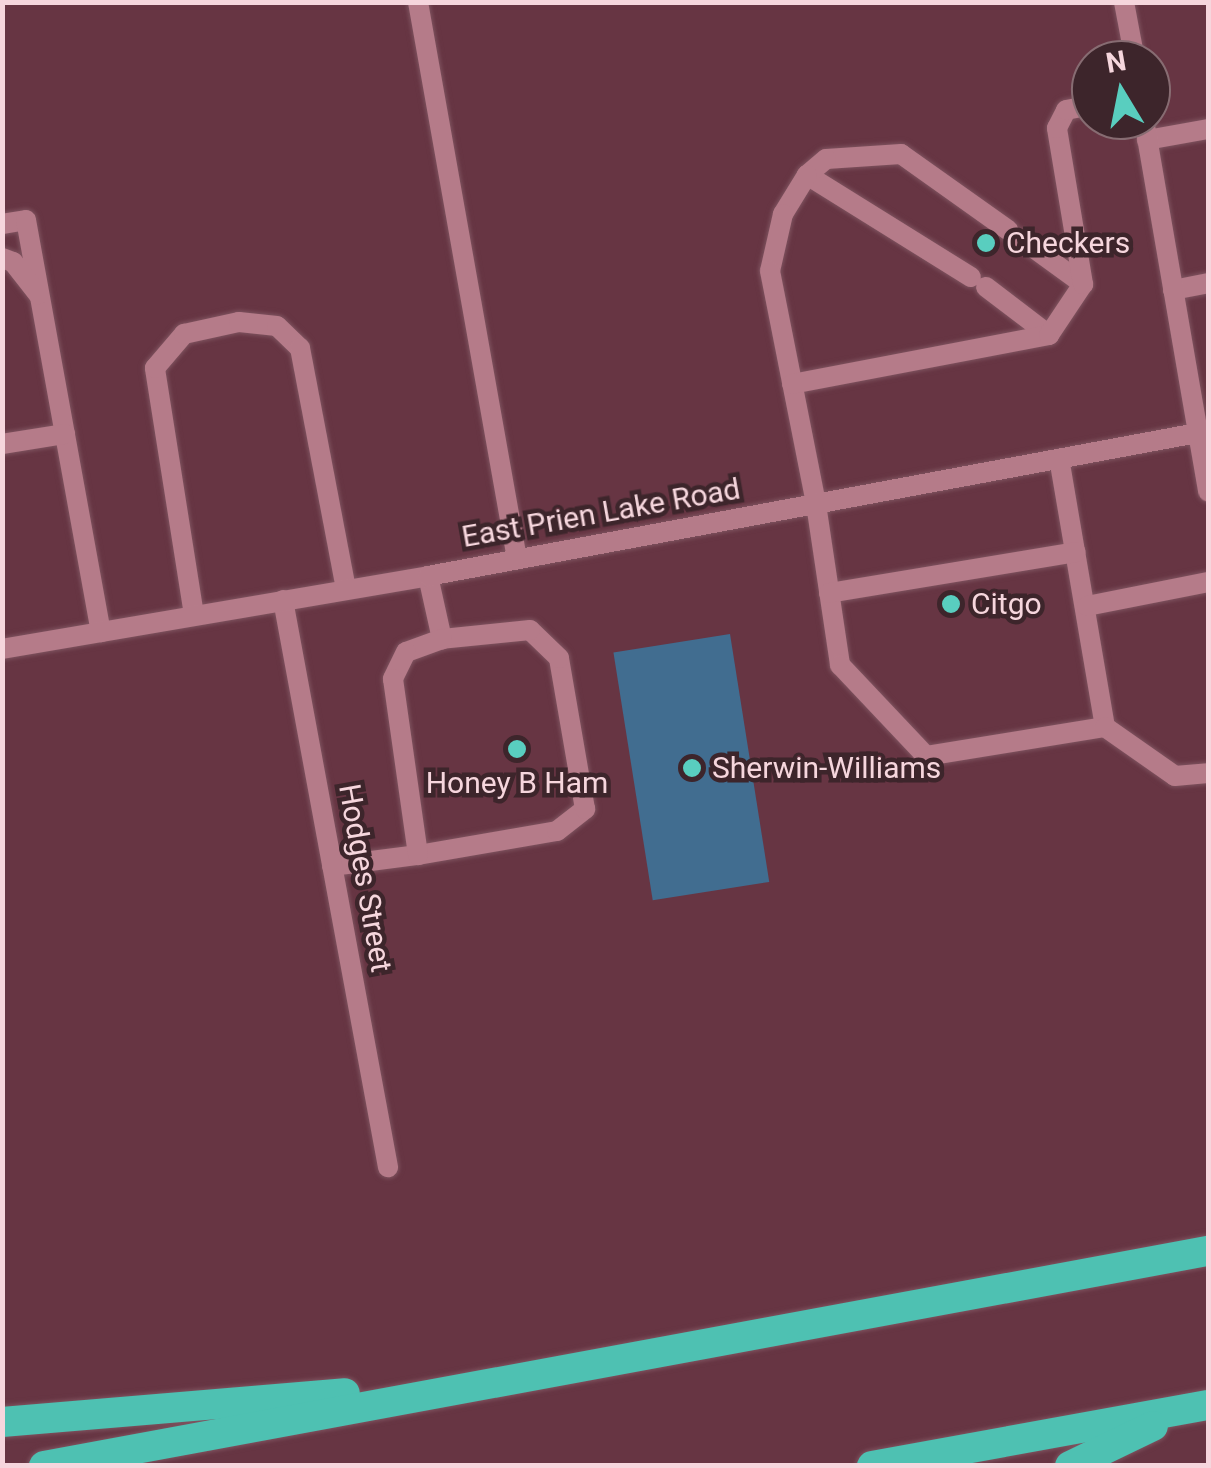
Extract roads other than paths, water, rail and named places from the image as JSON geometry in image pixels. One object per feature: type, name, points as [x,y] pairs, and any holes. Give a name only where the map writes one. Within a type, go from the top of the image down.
[{"type":"highway","points":[[44,1466],[1203,1252]]},
{"type":"highway","points":[[2,1422],[528,1378]]},
{"type":"highway","points":[[872,1466],[1201,1406]]},
{"type":"highway","points":[[1070,1466],[1201,1406]]},
{"type":"street","points":[[418,2],[517,559]]},
{"type":"street","points":[[1124,2],[1131,40]]},
{"type":"street","points":[[792,384],[1049,335],[1083,284],[1057,128],[1066,110],[1071,109]]},
{"type":"street","points":[[1171,130],[1208,129]]},
{"type":"street","points":[[1148,140],[1173,290],[1203,432],[1208,492]]},
{"type":"street","points":[[1083,284],[901,154],[826,159],[807,176],[783,214],[770,271],[816,504],[840,665],[926,756],[1105,727],[1175,776],[1208,772]]},
{"type":"street","points":[[807,176],[979,282],[1049,335]]},
{"type":"street","points":[[2,224],[26,220],[101,632]]},
{"type":"street","points":[[2,258],[13,262],[40,295]]},
{"type":"street","points":[[1173,290],[1208,283]]},
{"type":"street","points":[[194,615],[155,368],[184,334],[239,322],[277,326],[300,348],[346,588]]},
{"type":"street","name":"East Prien Lake Road","points":[[2,649],[428,576],[1203,432]]},
{"type":"street","points":[[2,444],[65,434]]},
{"type":"street","points":[[1059,459],[1105,727]]},
{"type":"street","points":[[829,593],[1076,552]]},
{"type":"street","points":[[428,576],[442,639]]},
{"type":"street","points":[[1086,606],[1208,582]]},
{"type":"street","name":"Hodges Street","points":[[283,600],[388,1167]]},
{"type":"street","points":[[332,866],[418,855],[557,831],[585,809],[559,658],[530,630],[442,639],[406,652],[393,679],[418,855]]},
{"type":"place","name":"Checkers","points":[[986,243]]},
{"type":"place","name":"Citgo","points":[[951,604]]},
{"type":"place","name":"Honey B Ham","points":[[517,749]]},
{"type":"place","name":"Sherwin-Williams","points":[[692,768]]}]
